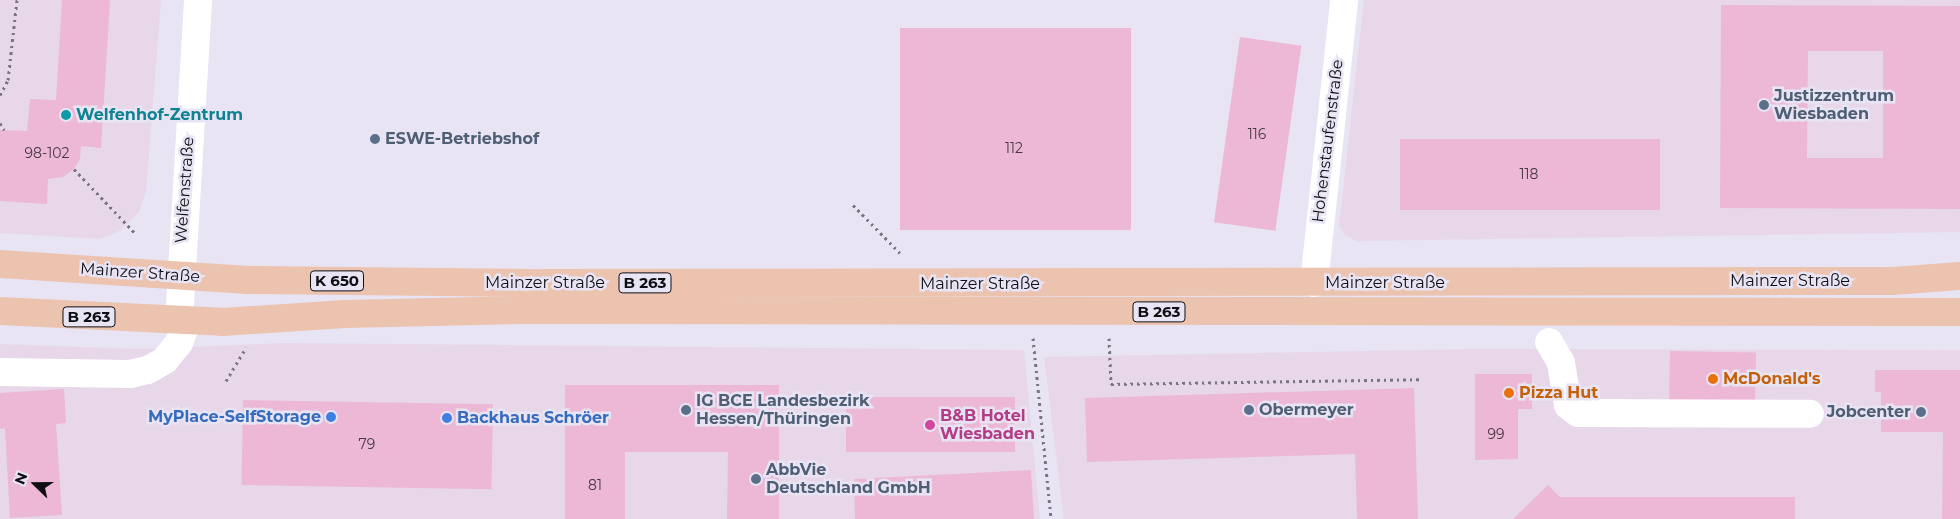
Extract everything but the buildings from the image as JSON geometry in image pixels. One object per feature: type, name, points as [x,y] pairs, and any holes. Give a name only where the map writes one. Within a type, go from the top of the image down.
[{"type":"main road","name":"Mainzer Straße","points":[[0,264],[180,274],[266,281],[495,283],[1883,281],[1960,276]]},
{"type":"main road","name":"Mainzer Straße","points":[[0,311],[183,321],[248,321],[358,314],[524,310],[1034,313],[1960,312]]},
{"type":"street","name":"Welfenstraße","points":[[0,372],[130,374],[148,370],[165,360],[179,343],[183,321],[180,274],[198,0]]},
{"type":"street","name":"Hohenstaufenstraße","points":[[1314,283],[1344,0]]},
{"type":"street","points":[[1549,342],[1561,363],[1568,405],[1578,413],[1810,414]]},
{"type":"path","points":[[0,95],[8,80],[17,0]]},
{"type":"path","points":[[0,123],[4,130]]},
{"type":"path","points":[[74,169],[136,234]]},
{"type":"path","points":[[853,205],[900,253]]},
{"type":"path","points":[[1034,313],[1033,355],[1051,519]]},
{"type":"path","points":[[1109,342],[1111,384],[1420,379]]},
{"type":"path","points":[[226,381],[243,357]]},
{"type":"shaded area","points":[[0,0],[161,0],[146,192],[139,212],[121,230],[100,239],[0,233]]},
{"type":"shaded area","points":[[1364,0],[1960,0],[1960,232],[1357,241],[1346,236],[1339,226]]},
{"type":"shaded area","points":[[286,343],[1024,350],[1040,519],[0,519],[0,344],[140,349]]},
{"type":"shaded area","points":[[1470,349],[1960,350],[1960,519],[1064,519],[1044,357]]},
{"type":"place","name":"Justizzentrum Wiesbaden","points":[[1764,105]]},
{"type":"place","name":"Welfenhof-Zentrum","points":[[66,115]]},
{"type":"place","name":"ESWE-Betriebshof","points":[[375,139]]},
{"type":"place","name":"McDonald's","points":[[1713,379]]},
{"type":"place","name":"Pizza Hut","points":[[1509,393]]},
{"type":"place","name":"IG BCE Landesbezirk Hessen/Thüringen","points":[[686,410]]},
{"type":"place","name":"Obermeyer","points":[[1249,410]]},
{"type":"place","name":"Jobcenter","points":[[1921,412]]},
{"type":"place","name":"MyPlace-SelfStorage","points":[[331,417]]},
{"type":"place","name":"Backhaus Schröer","points":[[447,418]]},
{"type":"place","name":"B&B Hotel Wiesbaden","points":[[930,425]]},
{"type":"place","name":"AbbVie Deutschland GmbH","points":[[756,479]]}]
